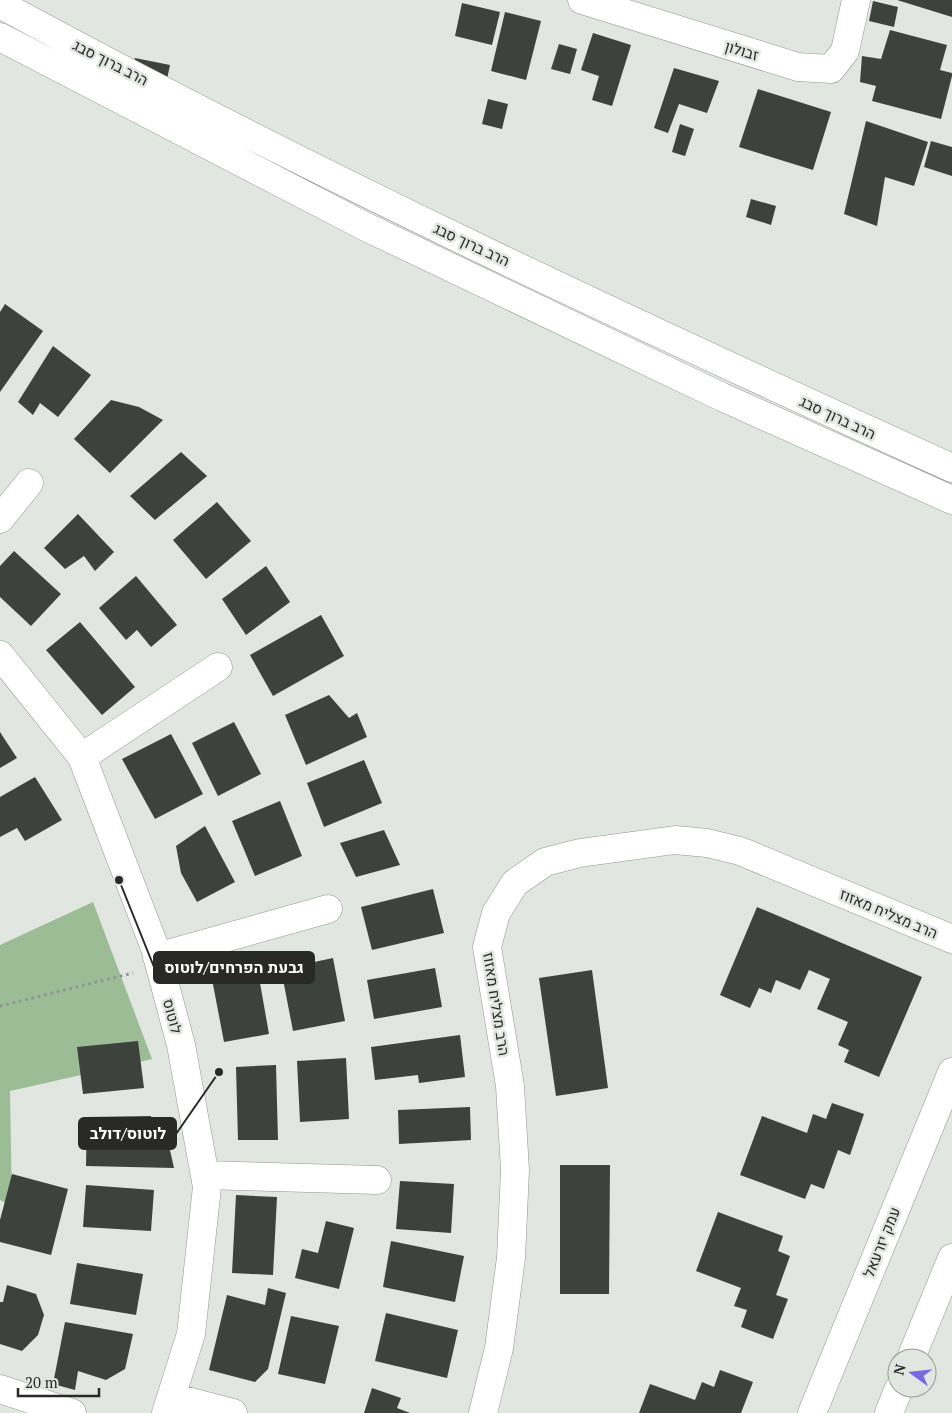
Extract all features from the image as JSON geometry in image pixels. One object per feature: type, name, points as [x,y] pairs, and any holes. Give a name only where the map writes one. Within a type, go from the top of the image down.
[{"type":"street","name":"זבולון","points":[[582,0],[798,67],[831,69],[845,51],[856,0]]},
{"type":"street","name":"הרב ברוך סבג","points":[[0,4],[379,200],[726,365],[952,468]]},
{"type":"street","name":"הרב ברוך סבג","points":[[0,37],[366,227],[722,397],[952,500]]},
{"type":"street","points":[[0,519],[29,483]]},
{"type":"street","name":"לוטוס","points":[[0,655],[82,757],[159,962],[181,1045],[207,1187],[191,1334],[169,1405]]},
{"type":"street","points":[[82,757],[218,667]]},
{"type":"street","name":"הרב מצליח מאזוז","points":[[483,1413],[499,1348],[511,1258],[515,1170],[510,1086],[487,947],[496,913],[515,883],[545,862],[580,853],[675,840],[707,843],[740,851],[952,939]]},
{"type":"street","points":[[159,962],[328,909]]},
{"type":"street","name":"עמק יזרעאל","points":[[812,1413],[952,1072]]},
{"type":"street","points":[[205,1175],[378,1180]]},
{"type":"street","points":[[915,1348],[952,1258]]},
{"type":"street","points":[[0,1389],[72,1413]]},
{"type":"street","points":[[889,1413],[895,1398]]},
{"type":"street","points":[[169,1405],[233,1413]]},
{"type":"path","points":[[0,1006],[159,962]]},
{"type":"green space","points":[[93,902],[152,1059],[10,1091],[12,1206],[0,1200],[0,945]]},
{"type":"building","points":[[897,0],[952,0],[952,17]]},
{"type":"building","points":[[873,1],[898,7],[894,27],[869,21]]},
{"type":"building","points":[[462,3],[500,12],[492,45],[455,36]]},
{"type":"building","points":[[505,12],[541,21],[526,80],[491,71]]},
{"type":"building","points":[[890,30],[947,45],[940,70],[952,73],[952,76],[941,119],[872,101],[876,86],[860,82],[862,56],[881,59]]},
{"type":"building","points":[[593,33],[631,45],[612,106],[592,100],[599,76],[581,70]]},
{"type":"building","points":[[559,44],[577,49],[570,74],[551,69]]},
{"type":"building","points":[[135,58],[170,65],[167,79],[132,72]]},
{"type":"building","points":[[674,68],[719,81],[707,113],[679,104],[668,133],[654,128]]},
{"type":"building","points":[[758,89],[831,112],[813,170],[739,147]]},
{"type":"building","points":[[488,99],[508,104],[502,129],[482,124]]},
{"type":"building","points":[[866,121],[928,142],[914,186],[885,177],[877,226],[844,214]]},
{"type":"building","points":[[680,124],[694,129],[685,156],[672,152]]},
{"type":"building","points":[[931,141],[952,147],[952,176],[924,167]]},
{"type":"building","points":[[751,199],[776,206],[771,225],[746,217]]},
{"type":"building","points":[[5,304],[43,331],[0,392],[0,312]]},
{"type":"building","points":[[53,346],[91,375],[58,417],[40,403],[33,415],[18,402]]},
{"type":"building","points":[[111,400],[139,407],[163,420],[110,473],[74,439]]},
{"type":"building","points":[[181,452],[207,476],[155,520],[130,496]]},
{"type":"building","points":[[217,502],[251,541],[206,579],[173,540]]},
{"type":"building","points":[[78,514],[114,552],[95,571],[84,556],[65,569],[44,548]]},
{"type":"building","points":[[14,551],[61,594],[31,626],[0,597],[0,566]]},
{"type":"building","points":[[266,566],[290,602],[246,635],[222,599]]},
{"type":"building","points":[[136,576],[177,625],[151,647],[137,630],[126,640],[99,608]]},
{"type":"building","points":[[321,615],[344,656],[273,696],[250,655]]},
{"type":"building","points":[[80,622],[135,687],[102,715],[46,650]]},
{"type":"building","points":[[329,695],[349,718],[357,713],[367,737],[306,765],[285,715]]},
{"type":"building","points":[[234,722],[261,774],[218,796],[192,743]]},
{"type":"building","points":[[0,732],[17,758],[0,768]]},
{"type":"building","points":[[171,734],[203,794],[155,819],[122,759]]},
{"type":"building","points":[[364,760],[382,803],[324,827],[307,783]]},
{"type":"building","points":[[35,777],[62,820],[25,841],[17,828],[0,837],[0,797]]},
{"type":"building","points":[[280,801],[302,856],[255,876],[232,821]]},
{"type":"building","points":[[205,826],[235,882],[197,902],[181,873],[176,846]]},
{"type":"building","points":[[384,830],[400,865],[356,877],[340,843]]},
{"type":"building","points":[[433,889],[444,933],[372,950],[361,907]]},
{"type":"building","points":[[757,907],[922,977],[879,1077],[844,1062],[849,1050],[838,1045],[848,1022],[817,1009],[830,979],[809,970],[800,990],[776,980],[771,993],[759,988],[750,1008],[720,995]]},
{"type":"building","points":[[333,958],[345,1021],[293,1031],[281,969]]},
{"type":"building","points":[[257,966],[269,1034],[224,1042],[211,974]]},
{"type":"building","points":[[435,968],[442,1007],[374,1019],[367,980]]},
{"type":"building","points":[[592,970],[608,1088],[556,1096],[539,978]]},
{"type":"building","points":[[460,1035],[465,1077],[419,1083],[418,1075],[375,1080],[371,1047]]},
{"type":"building","points":[[138,1041],[144,1088],[83,1094],[77,1047]]},
{"type":"building","points":[[346,1058],[349,1119],[300,1122],[297,1061]]},
{"type":"building","points":[[276,1065],[278,1140],[238,1140],[236,1067]]},
{"type":"building","points":[[832,1103],[864,1114],[850,1155],[838,1150],[824,1189],[811,1184],[805,1199],[740,1175],[762,1116],[807,1133],[813,1114],[826,1119]]},
{"type":"building","points":[[470,1107],[471,1140],[399,1144],[398,1110]]},
{"type":"building","points":[[151,1116],[150,1138],[167,1137],[174,1168],[86,1166],[87,1117]]},
{"type":"building","points":[[560,1165],[610,1165],[609,1294],[560,1294]]},
{"type":"building","points":[[12,1174],[68,1189],[51,1255],[0,1242],[0,1220]]},
{"type":"building","points":[[400,1181],[454,1184],[451,1233],[396,1229]]},
{"type":"building","points":[[86,1185],[154,1190],[151,1231],[83,1227]]},
{"type":"building","points":[[236,1195],[277,1197],[273,1275],[232,1273]]},
{"type":"building","points":[[718,1212],[783,1236],[778,1251],[790,1256],[776,1295],[788,1299],[773,1339],[741,1327],[747,1310],[734,1306],[741,1288],[696,1271]]},
{"type":"building","points":[[326,1221],[354,1228],[339,1289],[295,1278],[302,1249],[318,1253]]},
{"type":"building","points":[[391,1241],[464,1256],[455,1302],[383,1287]]},
{"type":"building","points":[[77,1263],[143,1274],[136,1315],[70,1304]]},
{"type":"building","points":[[7,1285],[36,1294],[44,1315],[38,1335],[22,1351],[0,1344],[0,1302],[3,1302]]},
{"type":"building","points":[[268,1288],[286,1293],[268,1369],[255,1382],[209,1370],[227,1295],[265,1305]]},
{"type":"building","points":[[386,1313],[458,1330],[447,1378],[375,1361]]},
{"type":"building","points":[[291,1316],[339,1326],[325,1384],[278,1374]]},
{"type":"building","points":[[65,1322],[133,1334],[125,1369],[106,1380],[78,1371],[75,1390],[53,1384]]},
{"type":"building","points":[[720,1370],[753,1382],[741,1413],[639,1413],[650,1384],[695,1400],[702,1382],[714,1387]]},
{"type":"building","points":[[372,1388],[401,1398],[397,1408],[410,1413],[364,1413]]},
{"type":"place","name":"גבעת הפרחים/לוטוס","points":[[119,880]]},
{"type":"place","name":"לוטוס/דולב","points":[[219,1072]]}]
